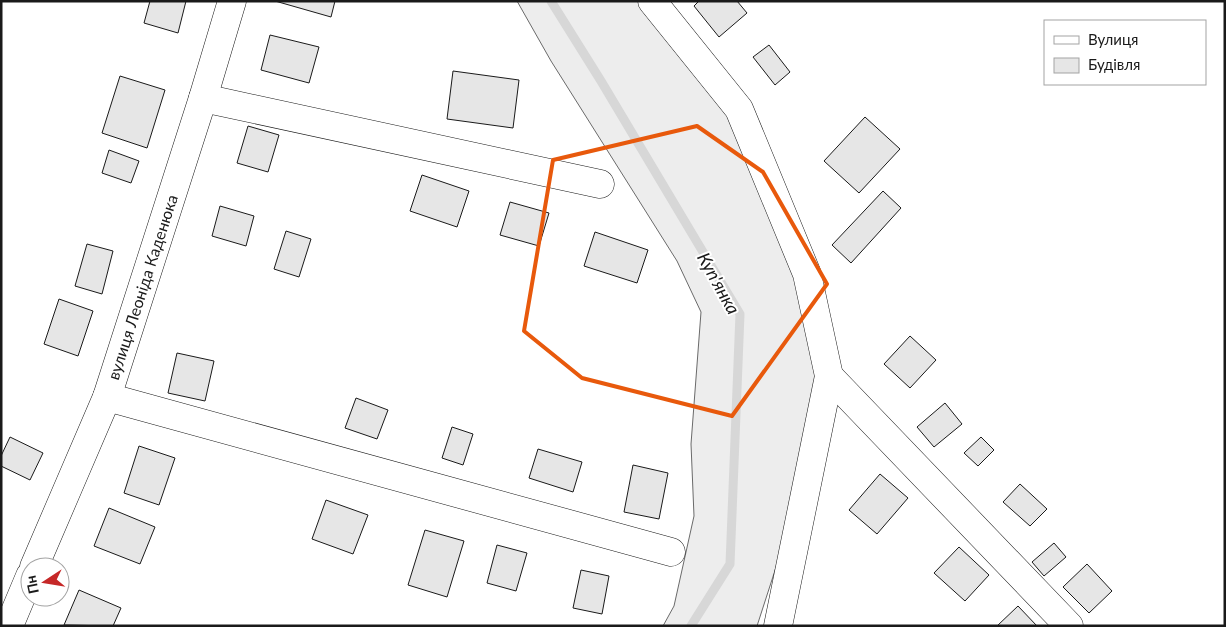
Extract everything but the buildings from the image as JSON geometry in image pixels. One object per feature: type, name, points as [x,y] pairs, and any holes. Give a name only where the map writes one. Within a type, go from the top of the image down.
[{"type":"street","name":"вулиця Леоніда Каденюка","points":[[38,557],[107,397],[203,98],[232,1]]},
{"type":"street","points":[[652,1],[739,109],[807,274],[829,376],[778,626]]},
{"type":"street","points":[[203,98],[600,184]]},
{"type":"street","points":[[829,376],[1069,626]]},
{"type":"street","points":[[107,397],[671,552]]},
{"type":"street","points":[[9,626],[20,600]]},
{"type":"highlighted area","points":[[697,126],[763,172],[827,284],[732,416],[582,378],[524,331],[553,160]]},
{"type":"shaded area","points":[[517,1],[652,1],[707,70],[776,201],[829,376],[814,450],[757,626],[663,626],[674,606],[694,516],[691,444],[701,312],[677,261],[551,61]]},
{"type":"waterway","name":"Куп'янка","points":[[551,1],[740,314],[730,564],[691,626]]}]
